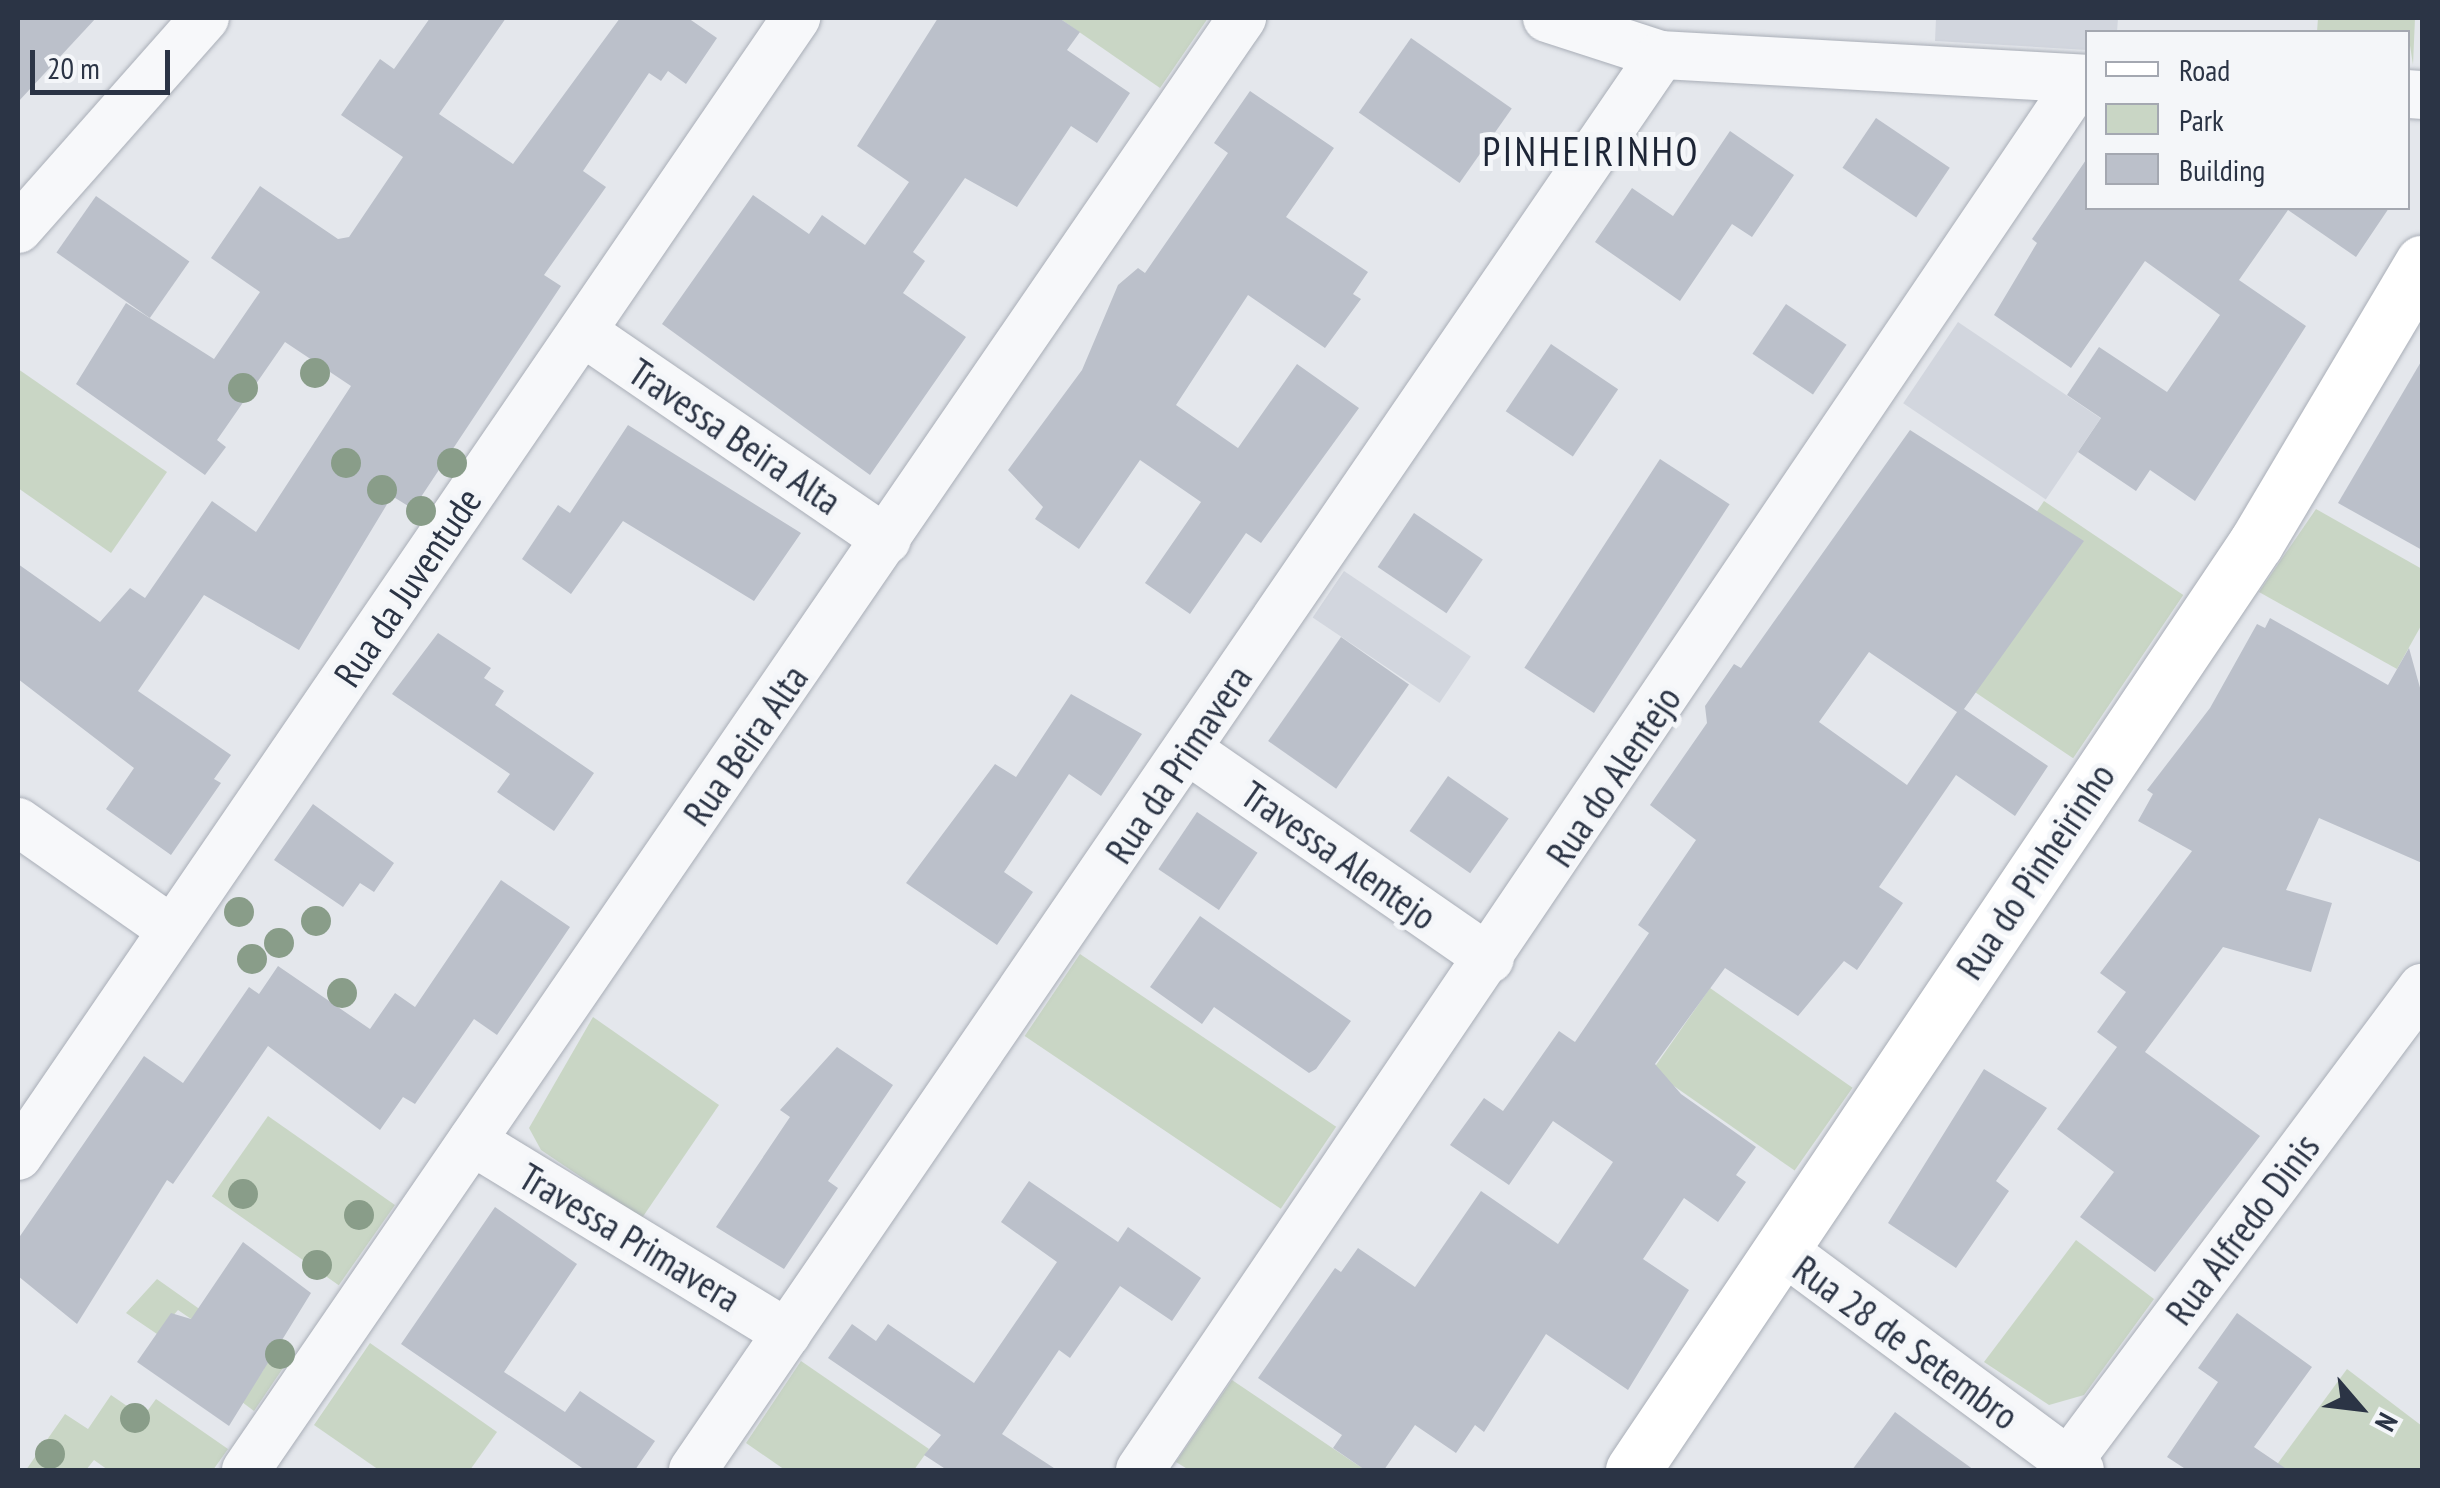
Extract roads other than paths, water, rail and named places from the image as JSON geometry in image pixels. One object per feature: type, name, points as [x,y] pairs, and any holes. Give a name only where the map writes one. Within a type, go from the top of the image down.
[{"type":"street","points":[[18,229],[205,18]]},
{"type":"street","name":"Rua da Juventude","points":[[18,1156],[793,18]]},
{"type":"street","name":"Rua Beira Alta","points":[[246,1470],[1242,18]]},
{"type":"street","points":[[1547,18],[1662,55],[2084,79]]},
{"type":"street","name":"Rua da Primavera","points":[[693,1470],[1662,55]]},
{"type":"street","name":"Rua do Alentejo","points":[[1140,1470],[1490,960],[2084,79]]},
{"type":"street","name":"Rua do Pinheirinho","points":[[1633,1470],[2256,543],[2422,262]]},
{"type":"street","name":"Travessa Beira Alta","points":[[582,332],[887,540]]},
{"type":"street","name":"Travessa Alentejo","points":[[1188,750],[1490,960]]},
{"type":"street","points":[[18,822],[172,930]]},
{"type":"street","name":"Rua Alfredo Dinis","points":[[2070,1468],[2422,988]]},
{"type":"street","name":"Travessa Primavera","points":[[472,1140],[787,1333]]},
{"type":"street","name":"Rua 28 de Setembro","points":[[1780,1248],[2070,1468]]},
{"type":"district","name":"PINHEIRINHO","points":[[1591,151]]}]
